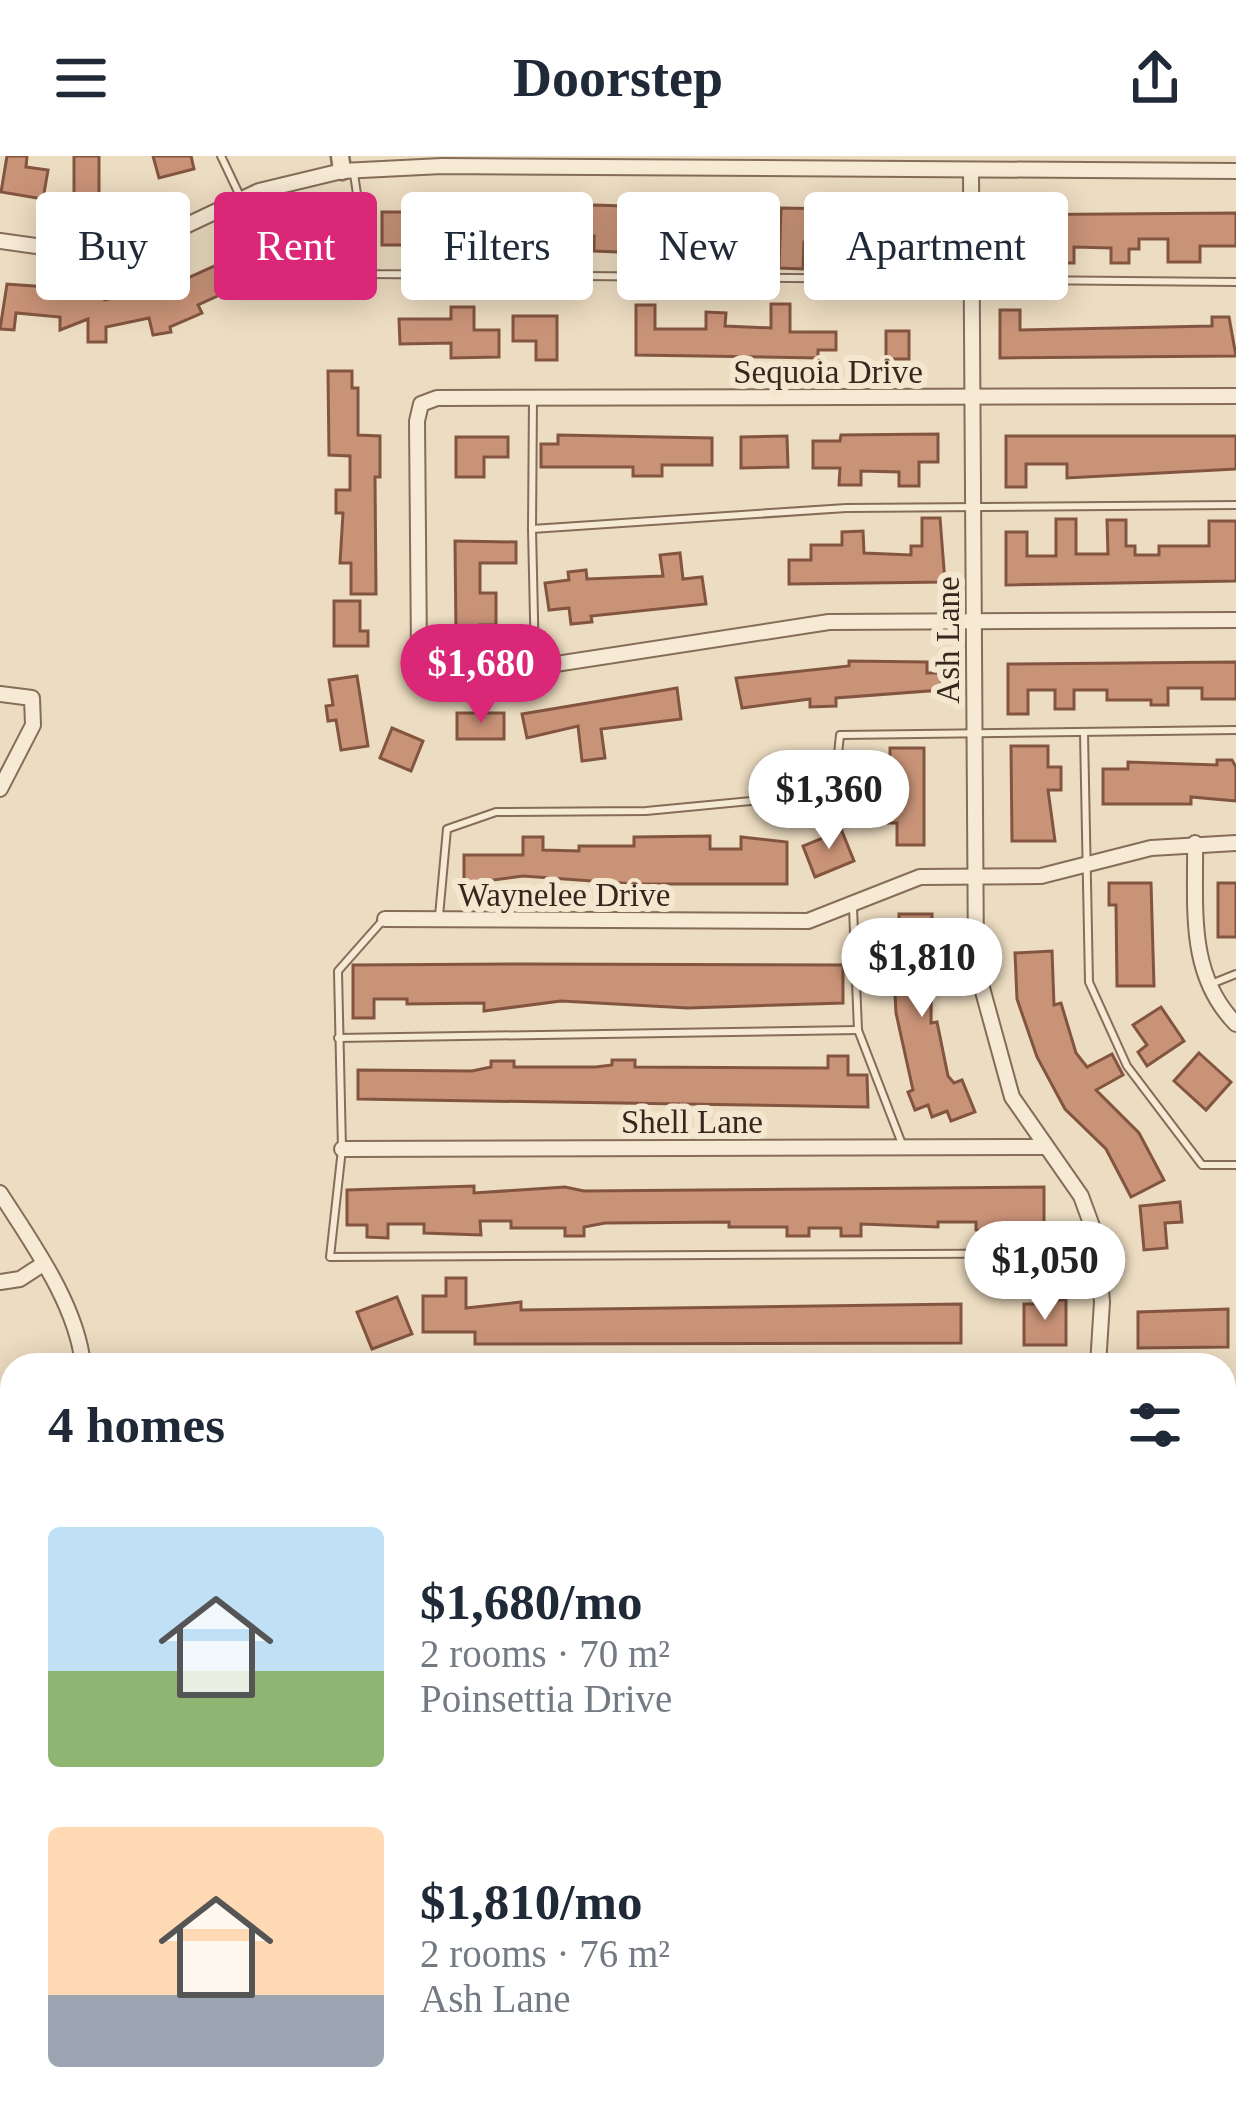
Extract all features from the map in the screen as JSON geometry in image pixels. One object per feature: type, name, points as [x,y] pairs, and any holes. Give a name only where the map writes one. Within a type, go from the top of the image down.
[{"type":"street","points":[[266,192],[345,166],[442,161],[874,163],[971,172],[1014,164],[1236,171]]},
{"type":"street","name":"Ash Lane","points":[[971,172],[971,192]]},
{"type":"street","points":[[0,242],[93,254],[164,236],[214,213]]},
{"type":"street","name":"Ash Lane","points":[[971,300],[976,966],[987,1022],[1012,1097],[1042,1147],[1081,1196],[1097,1253],[1102,1302],[1099,1353]]},
{"type":"street","name":"Sequoia Drive","points":[[536,668],[465,674],[439,668],[419,652],[421,404],[437,398],[1236,397]]},
{"type":"street","points":[[536,668],[765,628],[1236,620]]},
{"type":"street","points":[[0,694],[32,698],[33,725],[0,789]]},
{"type":"street","points":[[1195,843],[1196,937],[1208,986],[1236,1024]]},
{"type":"street","name":"Waynelee Drive","points":[[385,919],[808,921],[920,877],[1041,876],[1195,843],[1236,844]]},
{"type":"street","name":"Shell Lane","points":[[342,1149],[1042,1147]]},
{"type":"street","points":[[0,1193],[43,1264],[74,1328],[80,1353]]},
{"type":"street","points":[[0,1282],[20,1279],[43,1264]]},
{"type":"lane","points":[[221,156],[238,192]]},
{"type":"lane","points":[[345,166],[369,274],[804,280]]},
{"type":"lane","points":[[1068,282],[1236,282]]},
{"type":"lane","points":[[533,398],[536,668]]},
{"type":"lane","points":[[532,529],[973,505],[1236,505]]},
{"type":"lane","points":[[438,922],[446,829],[496,812],[646,811],[834,793],[840,735],[1236,730]]},
{"type":"lane","points":[[1084,731],[1089,982],[1127,1066],[1202,1166],[1236,1165]]},
{"type":"lane","points":[[853,904],[858,1030],[904,1147]]},
{"type":"lane","points":[[385,919],[338,971],[342,1149],[330,1257],[1097,1253]]},
{"type":"lane","points":[[1208,986],[1236,974]]},
{"type":"lane","points":[[338,1038],[858,1030]]},
{"type":"building","points":[[7,156],[27,156],[26,167],[48,170],[44,192],[36,192],[36,198],[1,192]]},
{"type":"building","points":[[74,156],[99,156],[99,192],[74,192]]},
{"type":"building","points":[[153,156],[191,156],[194,169],[159,178]]},
{"type":"building","points":[[593,205],[617,206],[617,252],[594,251]]},
{"type":"building","points":[[781,208],[804,208],[803,269],[780,268]]},
{"type":"building","points":[[382,212],[401,212],[401,245],[382,245]]},
{"type":"building","points":[[1236,213],[1236,246],[1200,246],[1200,262],[1168,262],[1168,239],[1139,239],[1139,249],[1129,249],[1129,263],[1111,263],[1111,248],[1074,247],[1074,263],[1068,263],[1068,214]]},
{"type":"building","points":[[214,266],[214,298],[198,305],[202,313],[170,327],[171,332],[153,335],[149,318],[106,327],[106,342],[88,342],[88,319],[60,330],[60,317],[16,313],[14,330],[0,329],[7,284],[36,286],[36,300],[190,300],[190,277]]},
{"type":"building","points":[[771,304],[790,304],[790,332],[836,332],[836,350],[818,350],[818,358],[636,355],[636,305],[655,305],[655,329],[706,329],[706,312],[726,313],[725,326],[771,328]]},
{"type":"building","points":[[451,307],[474,307],[474,330],[499,330],[499,357],[451,358],[451,343],[400,344],[399,319],[451,319]]},
{"type":"building","points":[[1000,310],[1020,310],[1020,330],[1212,326],[1212,317],[1229,317],[1236,356],[1000,358]]},
{"type":"building","points":[[513,316],[557,316],[557,360],[536,360],[536,341],[513,341]]},
{"type":"building","points":[[886,331],[909,331],[909,359],[886,359]]},
{"type":"building","points":[[328,371],[352,371],[352,388],[358,388],[358,435],[380,436],[380,477],[375,477],[376,594],[351,594],[351,563],[340,563],[343,513],[336,513],[336,490],[350,490],[350,456],[329,455]]},
{"type":"building","points":[[938,434],[938,462],[919,462],[919,486],[899,486],[899,472],[861,471],[861,485],[839,485],[840,468],[813,468],[813,441],[840,441],[841,435]]},
{"type":"building","points":[[558,435],[712,438],[712,465],[662,465],[662,476],[633,476],[633,467],[541,467],[541,444],[558,444]]},
{"type":"building","points":[[787,436],[788,467],[741,468],[741,437]]},
{"type":"building","points":[[1006,436],[1236,436],[1236,469],[1067,478],[1067,464],[1026,464],[1026,487],[1006,487]]},
{"type":"building","points":[[456,437],[508,437],[508,457],[484,457],[484,477],[456,477]]},
{"type":"building","points":[[922,518],[940,518],[945,582],[789,584],[789,560],[811,560],[811,545],[842,545],[842,532],[863,531],[864,553],[911,555],[911,546],[922,546]]},
{"type":"building","points":[[1056,519],[1076,519],[1076,554],[1108,554],[1107,520],[1126,520],[1126,546],[1135,546],[1135,555],[1159,555],[1159,546],[1209,546],[1209,521],[1236,521],[1236,581],[1006,585],[1006,532],[1027,532],[1027,556],[1056,556]]},
{"type":"building","points":[[455,541],[516,542],[516,563],[480,563],[480,593],[496,593],[496,625],[480,625],[480,634],[456,634]]},
{"type":"building","points":[[680,553],[683,579],[702,577],[706,604],[591,616],[592,622],[571,624],[569,608],[549,610],[545,583],[569,580],[568,572],[586,570],[587,579],[663,576],[660,555]]},
{"type":"building","points":[[334,601],[360,601],[360,631],[368,631],[368,646],[334,646]]},
{"type":"building","points":[[849,661],[927,662],[927,673],[941,673],[941,690],[836,698],[836,706],[810,707],[810,699],[742,708],[736,678],[849,666]]},
{"type":"building","points":[[1236,662],[1236,699],[1202,699],[1202,688],[1168,688],[1168,705],[1151,705],[1151,700],[1107,700],[1107,690],[1074,690],[1074,709],[1055,709],[1055,690],[1028,690],[1028,714],[1008,714],[1008,664]]},
{"type":"building","points":[[357,676],[368,746],[341,750],[336,720],[328,721],[326,706],[333,705],[329,680]]},
{"type":"building","points":[[677,688],[681,719],[601,729],[605,758],[582,761],[578,726],[527,738],[522,714]]},
{"type":"building","points":[[457,713],[504,713],[504,739],[457,739]]},
{"type":"building","points":[[392,728],[423,741],[411,771],[380,758]]},
{"type":"building","points":[[1011,746],[1048,746],[1048,767],[1061,767],[1061,790],[1048,790],[1055,841],[1012,841]]},
{"type":"building","points":[[890,748],[924,748],[924,845],[897,845],[897,823],[878,823],[878,802],[890,802]]},
{"type":"building","points":[[1217,760],[1232,760],[1236,767],[1236,801],[1191,797],[1191,804],[1103,804],[1103,769],[1128,769],[1128,762],[1217,765]]},
{"type":"building","points":[[839,824],[854,861],[815,877],[803,846],[828,836],[825,829]]},
{"type":"building","points":[[710,836],[710,849],[741,849],[741,837],[787,842],[787,884],[634,884],[523,876],[464,884],[464,855],[523,855],[523,837],[543,837],[543,850],[579,851],[579,846],[634,846],[634,837]]},
{"type":"building","points":[[1109,883],[1151,883],[1154,986],[1117,986],[1116,905],[1109,905]]},
{"type":"building","points":[[1218,883],[1236,883],[1236,937],[1218,937]]},
{"type":"building","points":[[899,914],[932,914],[931,1023],[937,1022],[948,1076],[954,1083],[962,1080],[975,1112],[951,1121],[947,1111],[932,1117],[928,1105],[915,1110],[908,1092],[913,1090],[896,1013],[893,955],[887,955],[887,934],[899,934]]},
{"type":"building","points":[[1052,951],[1054,1005],[1061,1003],[1076,1053],[1087,1067],[1112,1054],[1123,1075],[1096,1090],[1139,1133],[1164,1180],[1131,1197],[1106,1149],[1065,1109],[1037,1057],[1017,999],[1015,953]]},
{"type":"building","points":[[353,965],[843,965],[843,1003],[688,1008],[561,1001],[484,1011],[484,1003],[407,1004],[407,999],[374,999],[374,1018],[353,1018]]},
{"type":"building","points":[[1161,1007],[1184,1041],[1147,1066],[1138,1052],[1147,1045],[1133,1025]]},
{"type":"building","points":[[1199,1053],[1231,1082],[1206,1110],[1174,1081]]},
{"type":"building","points":[[828,1056],[848,1056],[848,1075],[867,1075],[868,1107],[358,1099],[358,1070],[472,1071],[491,1067],[491,1061],[514,1061],[514,1067],[596,1067],[612,1065],[612,1060],[635,1060],[635,1067],[828,1068]]},
{"type":"building","points":[[474,1186],[474,1193],[565,1187],[584,1191],[1044,1187],[1044,1227],[1004,1234],[976,1230],[976,1222],[938,1222],[938,1227],[861,1224],[861,1236],[841,1236],[841,1228],[809,1228],[809,1236],[787,1236],[787,1227],[729,1227],[729,1222],[605,1223],[584,1227],[584,1236],[565,1236],[565,1228],[511,1228],[511,1221],[480,1221],[481,1235],[424,1233],[424,1224],[388,1224],[388,1238],[367,1237],[367,1225],[347,1225],[347,1190]]},
{"type":"building","points":[[1180,1202],[1182,1222],[1165,1223],[1167,1248],[1144,1250],[1140,1206]]},
{"type":"building","points":[[446,1278],[466,1278],[466,1308],[521,1302],[521,1310],[961,1304],[961,1343],[475,1344],[475,1332],[423,1332],[423,1296],[446,1296]]},
{"type":"building","points":[[397,1297],[412,1334],[372,1349],[357,1312]]},
{"type":"building","points":[[1044,1300],[1066,1300],[1066,1345],[1024,1345],[1024,1304],[1044,1304]]},
{"type":"building","points":[[1228,1309],[1228,1347],[1138,1348],[1138,1312]]}]
